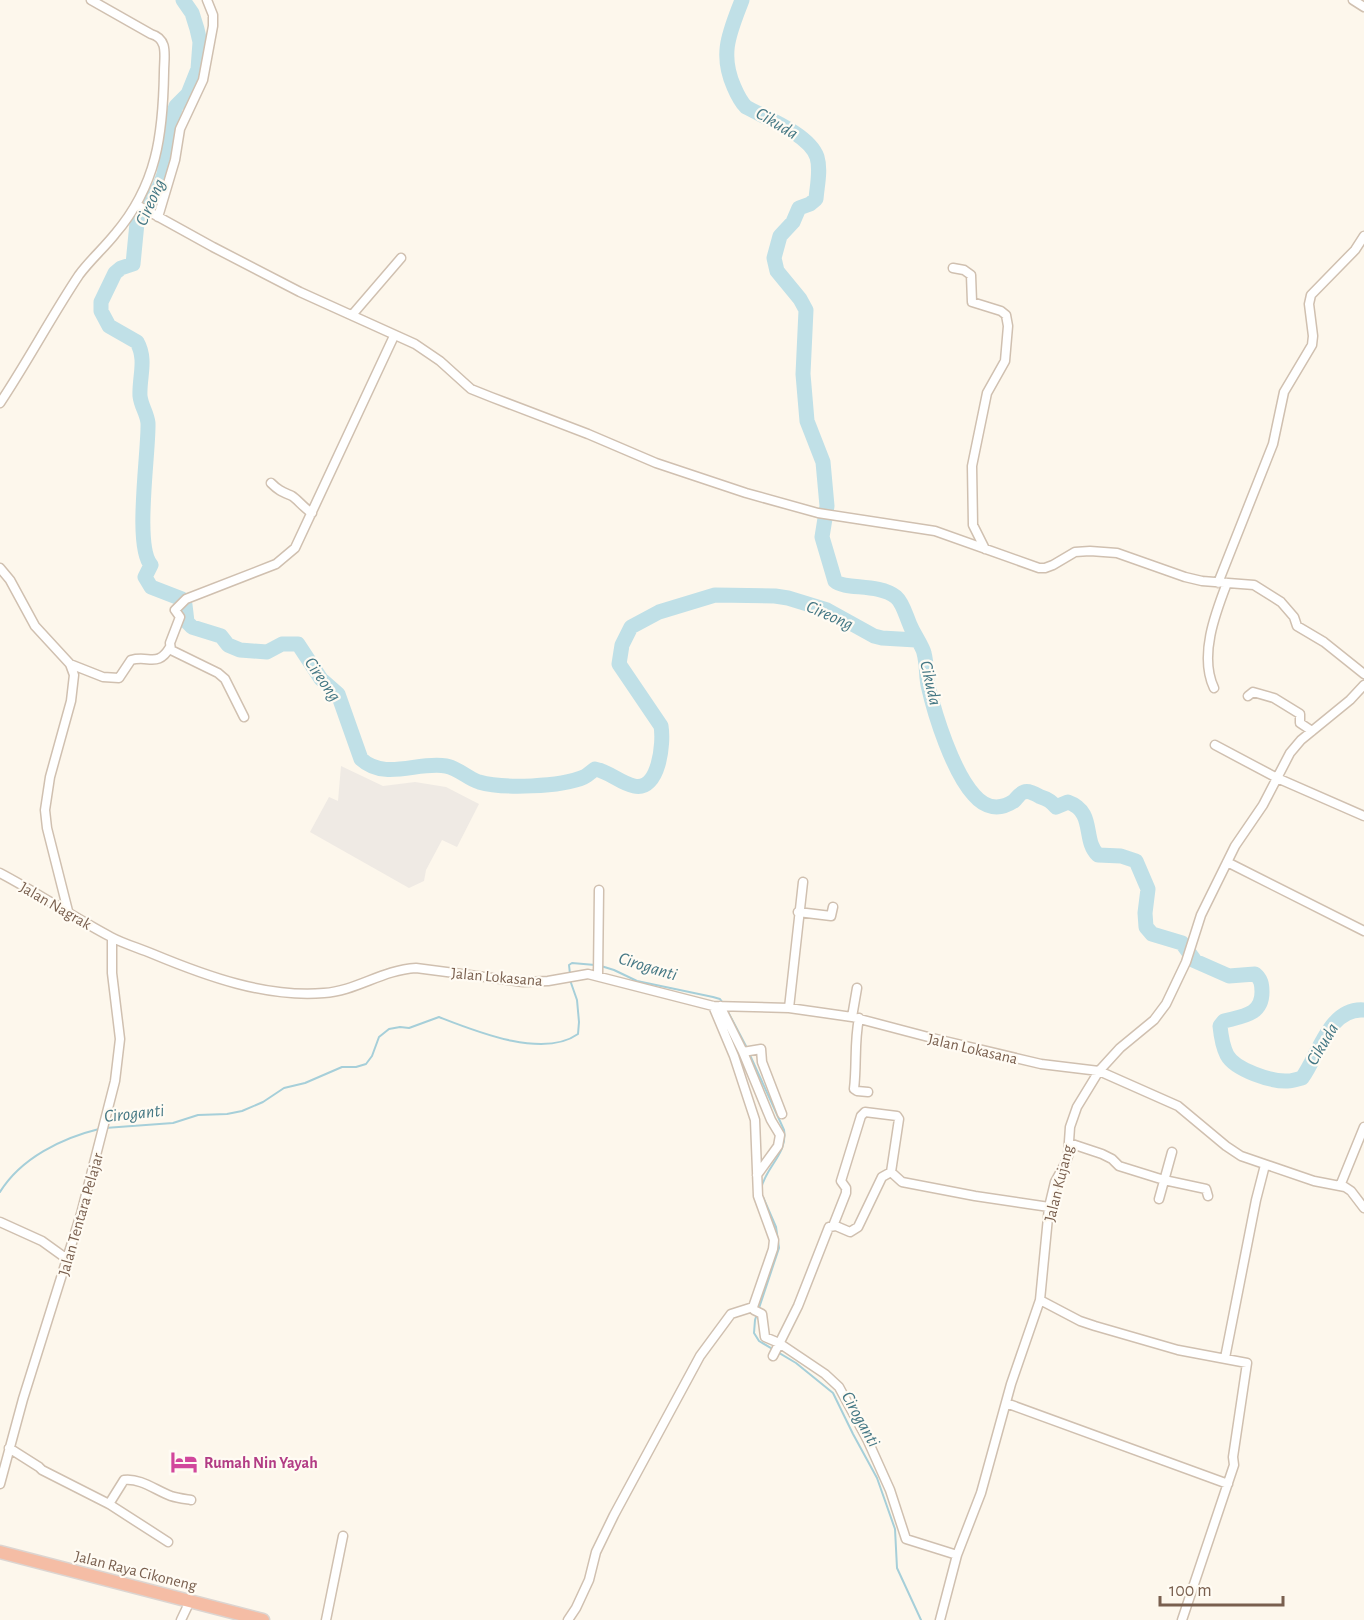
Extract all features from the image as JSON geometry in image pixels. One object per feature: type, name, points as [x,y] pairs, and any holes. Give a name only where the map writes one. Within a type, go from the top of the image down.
[{"type":"highway","name":"Jalan Raya Cikoneng","points":[[0,1551],[263,1620]]},
{"type":"street","points":[[0,403],[81,273],[140,207],[152,173],[159,136],[164,46],[159,36],[151,34],[92,0]]},
{"type":"street","points":[[156,216],[175,160],[180,129],[203,80],[213,26],[213,15],[207,0]]},
{"type":"street","points":[[1353,0],[1364,8]]},
{"type":"street","points":[[140,207],[272,277],[415,344],[462,378],[471,389],[656,463],[746,493],[818,513],[895,526],[919,527],[1022,563],[1045,568],[1076,552],[1117,553],[1185,577],[1254,585],[1281,602],[1297,626],[1324,642],[1364,674]]},
{"type":"street","points":[[1214,688],[1210,680],[1209,648],[1222,583],[1273,444],[1284,392],[1312,345],[1311,295],[1355,250],[1364,236]]},
{"type":"street","points":[[352,315],[400,258]]},
{"type":"street","points":[[953,268],[964,270],[971,275],[972,302],[1001,311],[1006,315],[1008,326],[1005,361],[987,393],[972,466],[973,525],[985,549]]},
{"type":"street","points":[[70,664],[85,672],[119,678],[131,660],[160,659],[165,656],[170,647],[180,616],[175,610],[182,602],[276,564],[294,548],[394,336]]},
{"type":"street","points":[[271,483],[284,495],[295,498],[300,505],[312,513]]},
{"type":"street","points":[[0,568],[10,580],[35,626],[73,669],[74,684],[50,777],[45,810],[46,828],[68,911]]},
{"type":"street","points":[[170,647],[174,652],[218,673],[225,679],[244,717]]},
{"type":"street","name":"Jalan Kujang","points":[[940,1620],[957,1555],[981,1493],[1006,1403],[1040,1300],[1049,1207],[1055,1182],[1065,1164],[1070,1127],[1077,1107],[1099,1071],[1120,1048],[1154,1020],[1170,996],[1186,962],[1197,927],[1227,862],[1263,805],[1290,753],[1364,685]]},
{"type":"street","points":[[1248,696],[1253,692],[1286,705],[1300,714],[1300,723],[1312,731]]},
{"type":"street","points":[[1215,745],[1277,778],[1364,816]]},
{"type":"street","points":[[1227,862],[1364,931]]},
{"type":"street","name":"Jalan Nagrak","points":[[0,873],[112,938]]},
{"type":"street","points":[[789,1008],[803,882]]},
{"type":"street","points":[[599,890],[599,968]]},
{"type":"street","points":[[798,912],[831,916],[833,907]]},
{"type":"street","name":"Jalan Lokasana","points":[[112,938],[186,968],[249,987],[285,994],[326,993],[392,971],[416,968],[523,982],[548,981],[588,974],[599,968],[721,1006],[789,1008],[855,1018],[1041,1064],[1099,1071],[1178,1106],[1233,1152],[1314,1181],[1340,1186]]},
{"type":"street","name":"Jalan Tentara Pelajar","points":[[0,1484],[67,1259],[115,1082],[120,1039],[112,973],[112,938]]},
{"type":"street","points":[[857,988],[854,1046],[857,1066],[854,1089],[868,1092]]},
{"type":"street","points":[[721,1006],[747,1051],[776,1112]]},
{"type":"street","points":[[721,1006],[734,1056],[754,1115],[759,1200],[774,1244],[756,1310],[765,1337],[776,1349],[825,1374],[839,1387],[868,1441],[890,1490],[906,1539],[957,1555]]},
{"type":"street","points":[[747,1051],[761,1049],[762,1062],[780,1135],[780,1142],[774,1153],[757,1175]]},
{"type":"street","points":[[776,1349],[798,1306],[827,1232],[833,1226],[846,1193],[846,1188],[841,1181],[861,1116],[865,1112],[897,1116],[899,1119],[891,1172]]},
{"type":"street","points":[[1364,1126],[1340,1186],[1349,1189],[1364,1208]]},
{"type":"street","points":[[1069,1143],[1102,1154],[1119,1166],[1164,1180],[1202,1187],[1206,1189],[1208,1196]]},
{"type":"street","points":[[1159,1199],[1172,1152]]},
{"type":"street","points":[[1225,1358],[1265,1165]]},
{"type":"street","points":[[891,1172],[902,1182],[1049,1207]]},
{"type":"street","points":[[833,1226],[850,1232],[858,1227],[882,1177],[891,1172]]},
{"type":"street","points":[[0,1222],[42,1242],[67,1259]]},
{"type":"street","points":[[1040,1300],[1080,1321],[1095,1326],[1178,1350],[1246,1362],[1233,1457],[1234,1464],[1182,1620]]},
{"type":"street","points":[[568,1620],[589,1580],[596,1552],[614,1515],[700,1356],[731,1314],[756,1310]]},
{"type":"street","points":[[1006,1403],[1228,1484]]},
{"type":"street","points":[[9,1448],[42,1470],[109,1504],[168,1542]]},
{"type":"street","points":[[109,1504],[124,1480],[128,1479],[138,1481],[173,1497],[191,1500]]},
{"type":"street","points":[[326,1620],[343,1536]]},
{"type":"street","points":[[181,1620],[190,1601]]},
{"type":"shaded area","points":[[341,766],[383,786],[415,782],[446,787],[479,804],[457,847],[442,840],[426,870],[424,881],[409,888],[310,832],[329,797],[338,801]]},
{"type":"waterway","name":"Cireong","points":[[183,0],[192,13],[200,42],[198,69],[188,94],[176,106],[168,131],[168,154],[164,174],[160,185],[137,223],[133,264],[115,273],[101,302],[101,311],[109,326],[137,342],[142,355],[140,396],[148,423],[143,519],[146,555],[151,565],[145,577],[151,587],[182,599],[187,622],[192,627],[221,636],[228,645],[240,650],[267,652],[282,644],[298,644],[321,679],[338,694],[361,759],[370,765],[391,770],[446,766],[479,782],[502,786],[561,783],[584,777],[595,769],[634,786],[642,786],[649,782],[658,765],[662,743],[661,726],[619,664],[622,645],[631,627],[659,612],[715,595],[775,596],[827,610],[874,636],[916,640]]},
{"type":"waterway","name":"Cikuda","points":[[742,0],[730,33],[727,53],[727,64],[736,92],[746,107],[786,127],[805,141],[818,162],[816,199],[799,208],[793,222],[780,236],[774,258],[777,271],[806,310],[803,374],[807,421],[823,462],[827,506],[822,537],[835,581],[840,584],[880,590],[896,597],[901,603],[923,650],[928,685],[946,743],[966,785],[978,799],[983,803],[998,807],[1028,792],[1048,800],[1056,807],[1068,802],[1077,807],[1086,819],[1090,842],[1098,855],[1121,856],[1136,861],[1148,889],[1146,927],[1152,934],[1182,943],[1195,961],[1229,976],[1255,974],[1259,978],[1262,992],[1259,1006],[1244,1016],[1224,1021],[1220,1026],[1227,1055],[1238,1066],[1254,1074],[1281,1081],[1302,1078],[1333,1024],[1352,1011],[1364,1010]]},
{"type":"waterway","name":"Ciroganti","points":[[570,974],[569,965],[572,963],[595,965]]},
{"type":"waterway","name":"Ciroganti","points":[[601,966],[637,981],[713,997],[720,999],[723,1003]]},
{"type":"waterway","name":"Ciroganti","points":[[105,1128],[173,1123],[198,1115],[242,1111],[263,1102],[284,1088],[305,1083],[342,1067],[366,1064],[372,1056],[379,1037],[389,1029],[409,1028],[439,1017],[509,1040],[547,1044],[563,1041],[578,1034],[577,1000],[570,980]]},
{"type":"waterway","name":"Ciroganti","points":[[726,1008],[747,1048]]},
{"type":"waterway","name":"Ciroganti","points":[[749,1053],[784,1130],[783,1146],[767,1173],[761,1189]]},
{"type":"waterway","name":"Ciroganti","points":[[0,1192],[19,1169],[31,1159],[57,1144],[99,1129]]},
{"type":"waterway","name":"Ciroganti","points":[[763,1197],[776,1227],[779,1248],[755,1320],[754,1333],[759,1341],[796,1363],[833,1393],[877,1478],[895,1529],[897,1568],[921,1620]]},
{"type":"place","name":"Rumah Nin Yayah","points":[[184,1462]]}]
